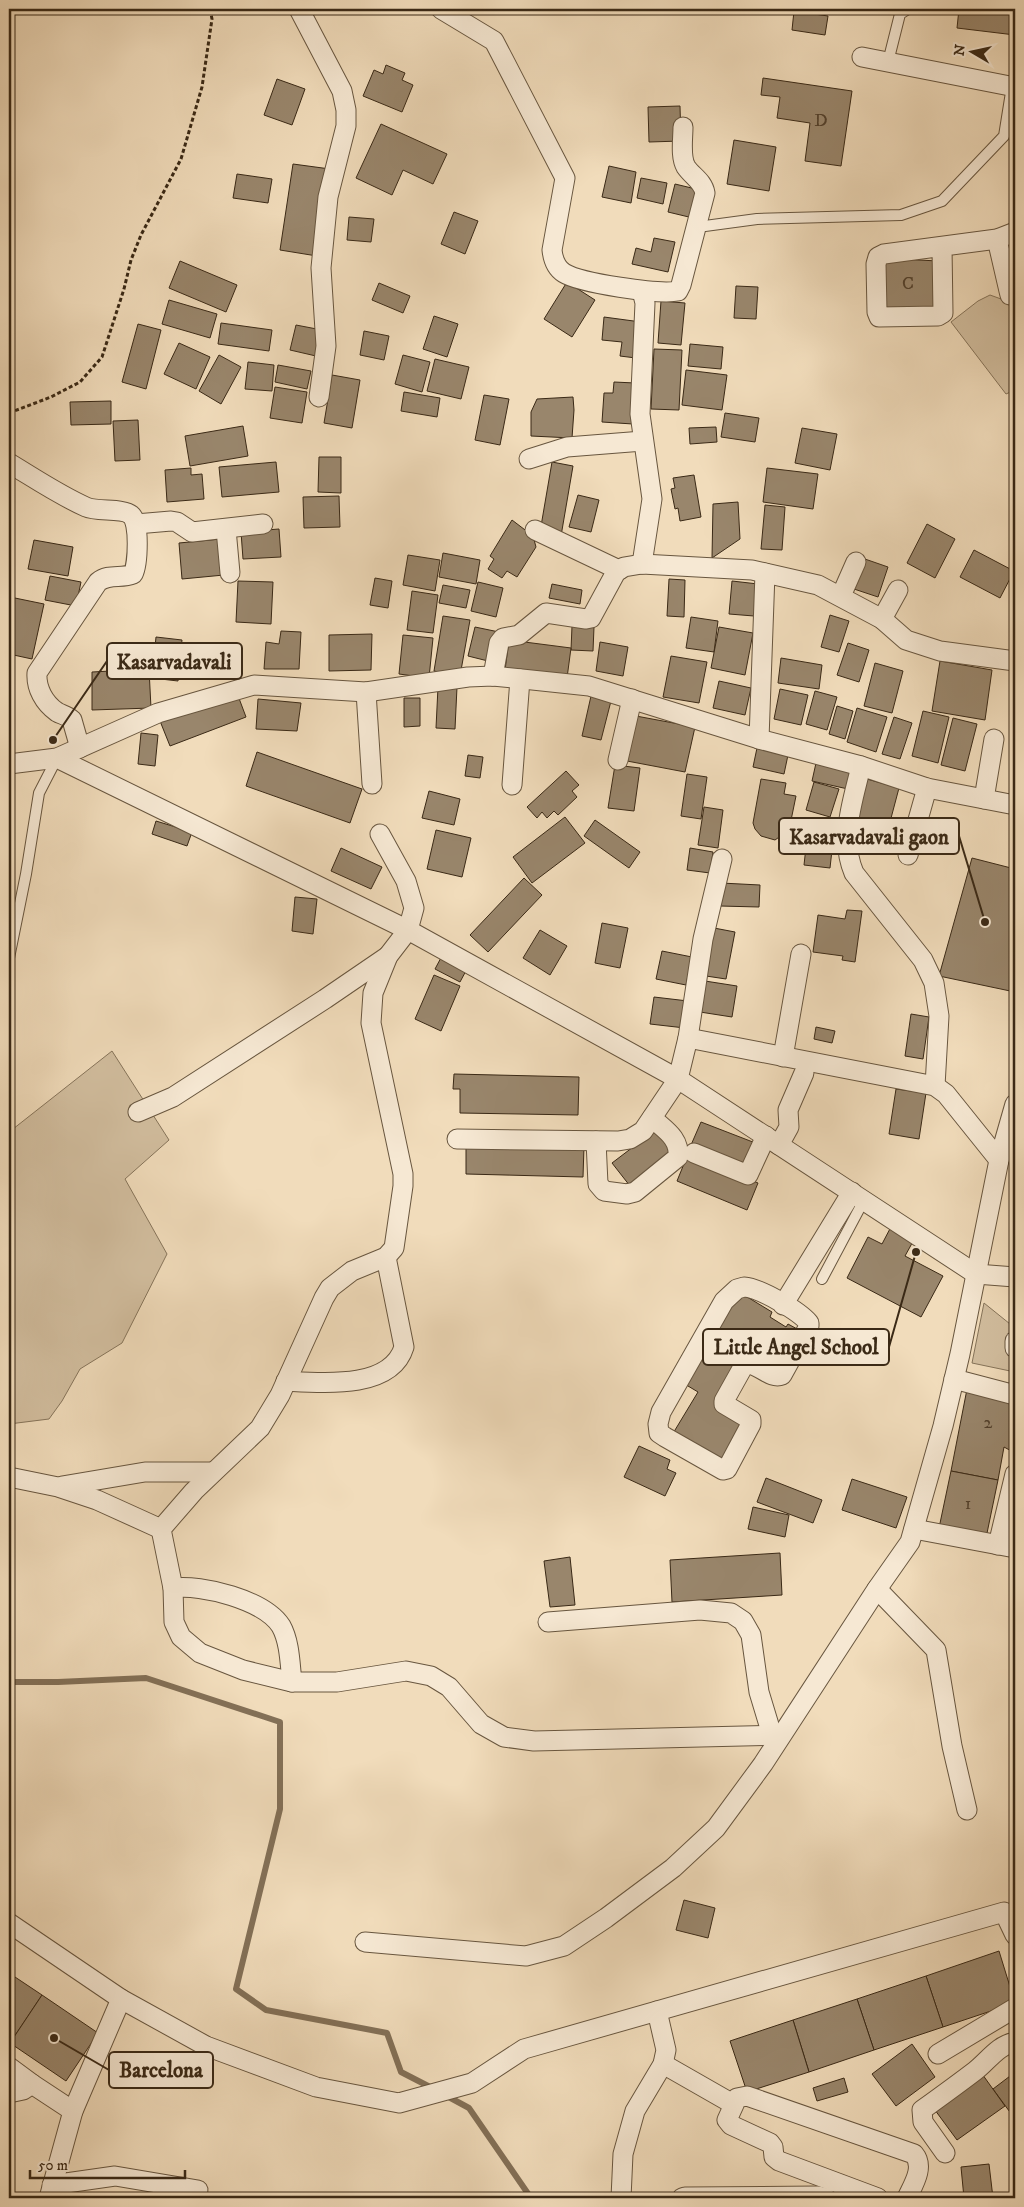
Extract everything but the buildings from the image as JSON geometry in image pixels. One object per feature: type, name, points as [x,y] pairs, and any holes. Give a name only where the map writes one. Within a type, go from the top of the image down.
[{"type":"street","points":[[299,9],[342,91],[346,110],[346,126],[328,197],[321,268],[326,346],[319,397]]},
{"type":"street","points":[[440,9],[494,42],[565,178],[553,236],[552,250],[554,262],[562,273],[574,278],[642,292],[678,291],[704,200],[704,186],[686,166],[683,159],[683,127]]},
{"type":"street","points":[[862,57],[1014,87]]},
{"type":"street","points":[[942,247],[943,313],[938,316],[879,317],[877,312],[876,264],[878,257],[884,254],[997,239],[1015,232]]},
{"type":"street","points":[[997,239],[1010,295],[1015,296]]},
{"type":"street","points":[[642,292],[645,303],[640,414],[652,499],[642,564]]},
{"type":"street","points":[[529,459],[568,448],[643,441]]},
{"type":"street","points":[[9,463],[86,508],[126,512],[132,515],[136,524],[137,566],[133,574],[126,577],[105,576],[98,582],[37,673],[38,690],[56,711],[69,716],[72,720],[80,748]]},
{"type":"street","points":[[136,524],[171,521],[177,522],[192,532],[263,524]]},
{"type":"street","points":[[226,529],[230,573]]},
{"type":"street","points":[[535,530],[619,570]]},
{"type":"street","points":[[841,596],[856,562]]},
{"type":"street","points":[[493,676],[499,643],[503,638],[519,635],[546,613],[586,619],[591,618],[619,570],[624,567],[642,564],[765,572],[818,584],[882,619],[906,640],[940,651],[1015,661]]},
{"type":"street","points":[[759,739],[765,572]]},
{"type":"street","points":[[882,619],[898,590]]},
{"type":"street","points":[[9,764],[57,758],[158,713],[254,685],[366,692],[468,677],[493,676],[589,686],[759,739],[861,766],[927,788],[1015,805]]},
{"type":"street","points":[[512,785],[520,679]]},
{"type":"street","points":[[366,692],[372,784]]},
{"type":"street","points":[[618,760],[632,700]]},
{"type":"street","points":[[984,799],[994,739]]},
{"type":"street","points":[[57,758],[408,930],[678,1078],[976,1274],[1015,1277]]},
{"type":"street","points":[[861,766],[847,837],[850,863],[859,879],[923,960],[934,983],[939,1016],[935,1086]]},
{"type":"street","points":[[908,855],[927,788]]},
{"type":"street","points":[[161,1529],[194,1491],[260,1428],[280,1395],[330,1288],[352,1271],[386,1257],[394,1248],[403,1174],[371,1023],[373,993],[388,956],[408,930],[414,908],[406,881],[380,834]]},
{"type":"street","points":[[457,1139],[596,1141],[630,1139],[643,1131],[678,1078],[688,1038],[703,939],[722,859]]},
{"type":"street","points":[[783,1057],[801,954]]},
{"type":"street","points":[[138,1112],[173,1097],[388,956]]},
{"type":"street","points":[[688,1038],[935,1086],[946,1094],[999,1160]]},
{"type":"street","points":[[694,1153],[748,1174],[773,1141],[789,1127],[788,1110],[804,1073]]},
{"type":"street","points":[[365,1942],[526,1956],[564,1946],[606,1918],[673,1868],[716,1828],[777,1735],[910,1542],[944,1426],[999,1160],[1015,1104]]},
{"type":"street","points":[[596,1141],[598,1184],[604,1191],[627,1194],[635,1192],[678,1157],[679,1148],[676,1140],[652,1118]]},
{"type":"street","points":[[783,1305],[858,1196]]},
{"type":"street","points":[[286,1381],[346,1382],[366,1379],[380,1374],[396,1364],[401,1357],[404,1347],[386,1257]]},
{"type":"street","points":[[744,1287],[752,1288],[783,1305],[805,1318],[809,1326],[782,1375],[777,1377],[752,1364],[746,1364],[743,1367],[724,1404],[751,1420],[751,1424],[727,1468],[720,1470],[659,1433],[658,1424],[661,1412],[724,1301],[737,1290],[744,1287]]},
{"type":"street","points":[[1015,1341],[1015,1348]]},
{"type":"street","points":[[954,1379],[1015,1395]]},
{"type":"street","points":[[58,1487],[145,1472],[213,1472]]},
{"type":"street","points":[[914,1529],[1006,1547],[1015,1474]]},
{"type":"street","points":[[9,1477],[58,1487],[97,1500],[161,1529]]},
{"type":"street","points":[[161,1529],[173,1588],[174,1622],[180,1637],[200,1653],[243,1670],[292,1682],[337,1682],[406,1671],[431,1676],[449,1687],[481,1724],[504,1738],[527,1740],[777,1735]]},
{"type":"street","points":[[173,1588],[184,1586],[213,1591],[246,1602],[272,1615],[281,1627],[287,1641],[292,1682]]},
{"type":"street","points":[[877,1589],[936,1650],[952,1746],[967,1810]]},
{"type":"street","points":[[548,1622],[700,1610],[731,1613],[742,1621],[752,1635],[759,1692],[777,1735]]},
{"type":"street","points":[[9,1923],[121,1999],[206,2046],[316,2087],[399,2103],[472,2083],[524,2048],[1004,1912],[1014,1930]]},
{"type":"street","points":[[121,1999],[73,2111],[50,2191],[115,2176],[198,2190]]},
{"type":"street","points":[[938,2054],[1015,2008]]},
{"type":"street","points":[[621,2198],[622,2154],[635,2111],[663,2064],[666,2050],[657,2011]]},
{"type":"street","points":[[946,2153],[923,2122],[922,2110],[977,2070],[993,2053],[1015,2042]]},
{"type":"street","points":[[663,2064],[733,2104]]},
{"type":"street","points":[[9,2067],[73,2111]]},
{"type":"street","points":[[9,2093],[23,2090],[32,2084]]},
{"type":"street","points":[[878,2198],[779,2161],[774,2157],[770,2143],[731,2125],[727,2120],[737,2098],[747,2096],[914,2154],[918,2159],[919,2170],[907,2198]]},
{"type":"street","points":[[682,2198],[818,2196],[826,2198]]},
{"type":"lane","points":[[888,62],[900,14],[908,9]]},
{"type":"lane","points":[[705,226],[757,219],[901,215],[942,201],[1004,136],[1014,87]]},
{"type":"lane","points":[[9,958],[26,874],[39,793],[57,758]]},
{"type":"lane","points":[[822,1278],[858,1196]]},
{"type":"path","points":[[9,413],[51,397],[80,382],[102,357],[124,289],[131,260],[141,235],[180,159],[202,87],[212,19],[210,9]]},
{"type":"shaded area","points":[[990,295],[1015,304],[1015,390],[1006,394],[951,322],[978,301]]},
{"type":"shaded area","points":[[112,1051],[169,1140],[125,1179],[167,1254],[122,1343],[80,1369],[62,1401],[49,1419],[9,1424],[9,1127],[13,1129]]},
{"type":"shaded area","points":[[984,1303],[1015,1328],[1015,1372],[972,1363]]},
{"type":"waterway","points":[[9,1682],[146,1678],[280,1722],[280,1809],[236,1989],[266,2010],[387,2033],[401,2072],[434,2089]]},
{"type":"waterway","points":[[445,2095],[469,2108],[531,2198]]},
{"type":"place","name":"Kasarvadavali","points":[[53,740]]},
{"type":"place","name":"Kasarvadavali gaon","points":[[985,922]]},
{"type":"place","name":"Little Angel School","points":[[916,1252]]},
{"type":"place","name":"Barcelona","points":[[54,2038]]}]
